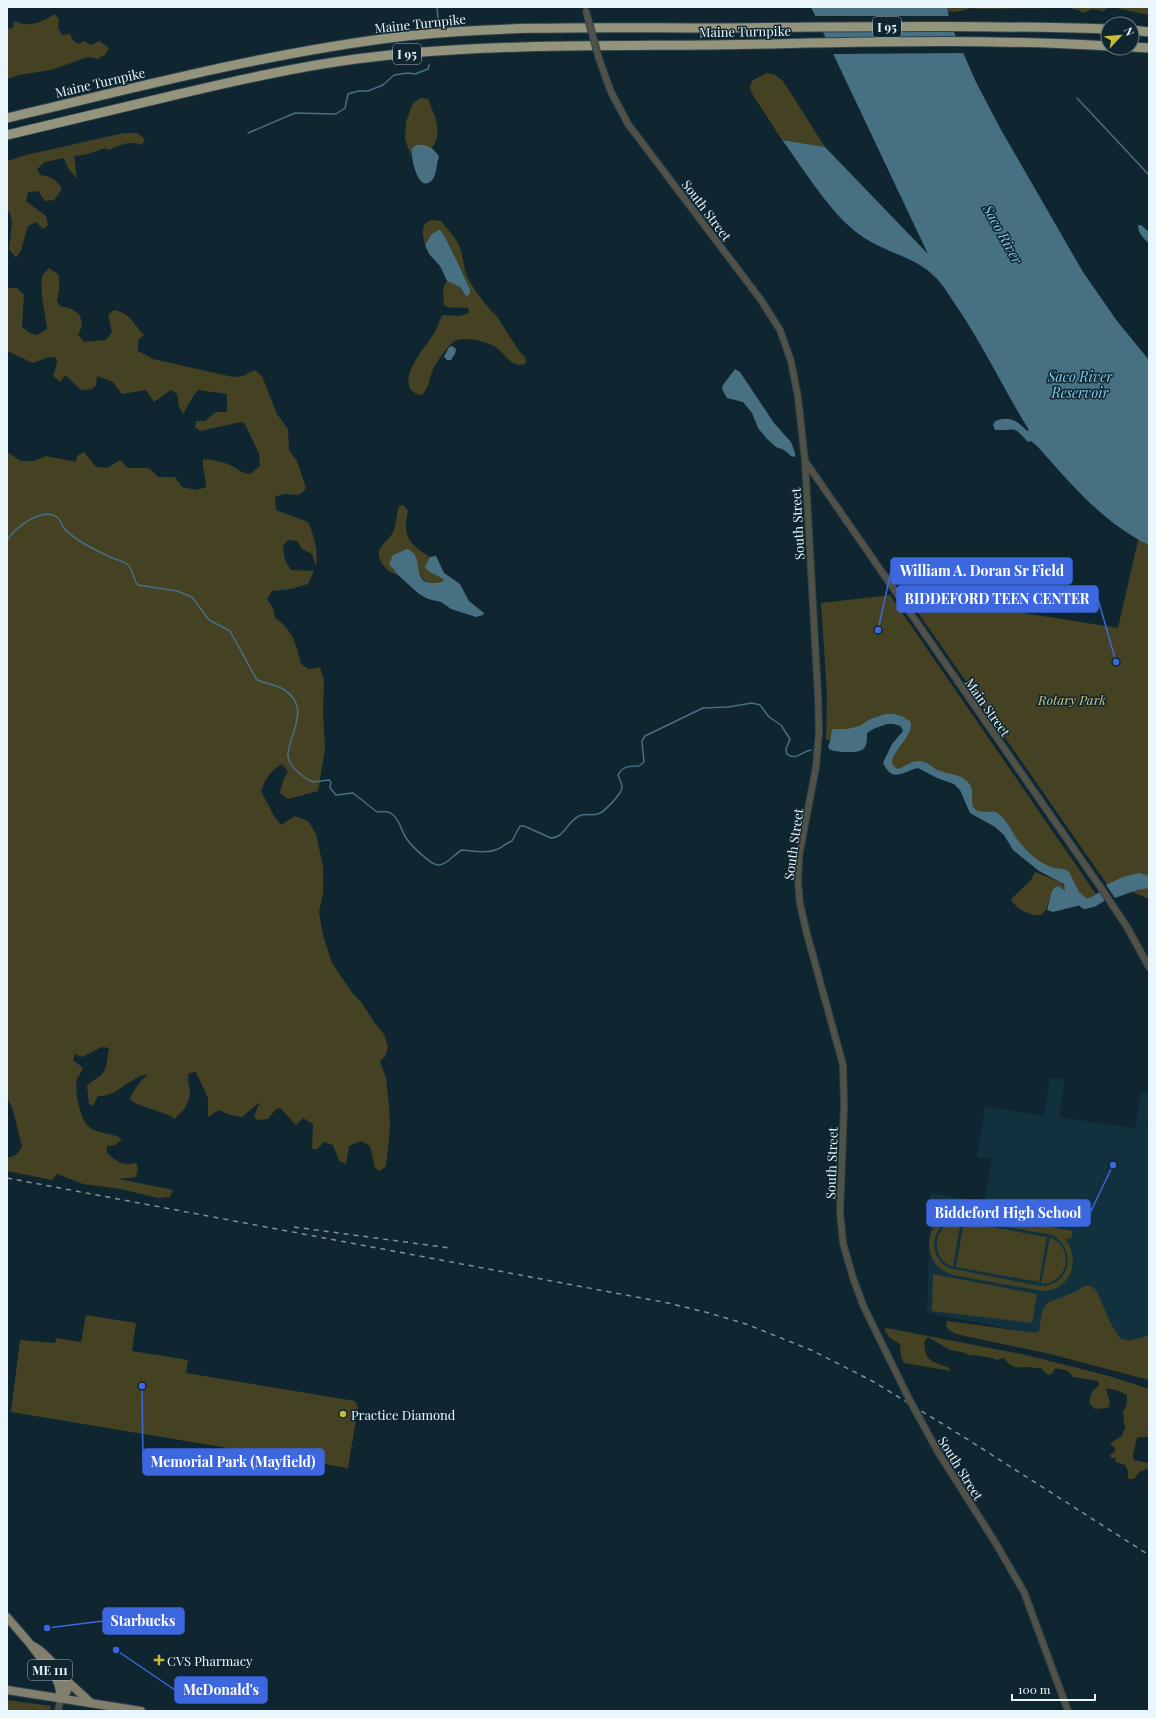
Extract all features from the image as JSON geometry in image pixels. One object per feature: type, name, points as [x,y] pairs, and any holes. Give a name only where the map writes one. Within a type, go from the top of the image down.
[{"type":"highway","name":"Maine Turnpike","points":[[7,118],[216,68],[280,55],[407,36],[469,31],[541,29],[808,27],[1100,29]]},
{"type":"highway","name":"Maine Turnpike","points":[[7,135],[289,70],[403,54],[513,46],[973,42],[1100,46]]},
{"type":"main road","name":"ME 111","points":[[7,1617],[31,1644],[56,1678],[61,1698]]},
{"type":"main road","name":"ME 111","points":[[31,1644],[40,1650],[64,1678],[67,1691],[61,1698]]},
{"type":"main road","points":[[64,1678],[102,1711]]},
{"type":"main road","points":[[7,1690],[141,1711]]},
{"type":"street","name":"South Street","points":[[585,9],[599,59],[611,92],[628,124],[761,300],[780,330],[788,349],[796,382],[805,462],[819,726],[817,760],[799,856],[798,887],[807,934],[843,1065],[845,1092],[841,1222],[843,1243],[850,1272],[873,1326],[909,1399],[942,1458],[995,1542],[1024,1592],[1068,1711]]},
{"type":"street","name":"Main Street","points":[[805,462],[1101,888],[1127,928],[1149,967]]},
{"type":"street","points":[[58,1711],[61,1698]]},
{"type":"shaded area","points":[[1050,1077],[1065,1079],[1059,1117],[1135,1128],[1141,1091],[1149,1092],[1147,1128],[1149,1129],[1149,1355],[927,1313],[931,1193],[984,1202],[992,1159],[977,1157],[985,1107],[1044,1115]]},
{"type":"green space","points":[[947,7],[1149,7],[1149,15],[1116,8],[1108,8],[1103,11],[1092,9],[1083,13],[1069,8],[971,8],[953,12],[948,11]]},
{"type":"green space","points":[[55,14],[59,20],[58,28],[62,35],[70,34],[73,40],[78,44],[84,41],[91,45],[99,41],[109,48],[106,54],[98,59],[88,57],[51,70],[19,75],[7,79],[7,29],[13,28],[14,21],[23,24],[32,24],[40,22]]},
{"type":"green space","points":[[767,73],[775,75],[783,81],[825,147],[782,140],[751,92],[750,85],[753,80]]},
{"type":"green space","points":[[421,98],[428,99],[435,117],[438,130],[436,142],[432,148],[417,146],[412,148],[411,156],[405,139],[406,122],[413,103]]},
{"type":"green space","points":[[124,133],[137,133],[145,139],[142,145],[129,143],[109,150],[105,148],[88,154],[74,156],[77,179],[68,168],[64,158],[45,162],[37,169],[40,175],[53,179],[62,189],[54,200],[45,201],[38,191],[28,192],[26,201],[46,216],[48,225],[43,229],[36,222],[28,226],[21,250],[16,258],[9,249],[12,222],[10,213],[7,210],[7,161],[26,155]]},
{"type":"green space","points":[[432,220],[441,221],[458,243],[469,281],[483,301],[496,315],[519,351],[525,357],[526,361],[525,364],[520,365],[512,363],[493,346],[469,339],[457,340],[450,345],[441,356],[433,369],[426,389],[421,395],[416,394],[411,390],[409,383],[409,376],[416,360],[435,332],[443,315],[460,316],[468,313],[469,311],[468,308],[450,307],[444,305],[443,289],[447,281],[460,287],[463,293],[470,289],[449,244],[426,243],[425,245],[423,230],[425,224]]},
{"type":"green space","points":[[49,268],[59,275],[57,301],[60,306],[70,308],[80,315],[82,326],[78,335],[84,342],[106,340],[112,332],[108,315],[114,310],[125,314],[144,335],[138,340],[138,351],[153,359],[233,377],[243,376],[255,370],[262,376],[277,414],[288,429],[289,450],[297,461],[306,488],[299,494],[284,494],[275,497],[276,510],[308,522],[317,555],[316,567],[312,554],[302,549],[297,541],[288,540],[283,546],[285,560],[291,570],[314,571],[308,584],[291,589],[272,591],[267,599],[273,608],[275,618],[290,632],[298,651],[301,664],[309,669],[320,667],[324,680],[323,712],[325,749],[318,791],[288,799],[280,793],[283,781],[288,771],[282,764],[274,769],[269,775],[261,791],[274,816],[281,825],[295,816],[308,821],[316,834],[323,866],[323,894],[319,912],[323,935],[332,963],[353,994],[362,1003],[374,1022],[384,1034],[388,1047],[385,1057],[380,1061],[386,1078],[390,1128],[386,1166],[380,1171],[375,1168],[370,1146],[362,1141],[349,1146],[346,1164],[339,1161],[333,1145],[324,1142],[317,1149],[312,1149],[313,1124],[303,1118],[296,1125],[280,1108],[276,1109],[268,1119],[257,1120],[254,1116],[260,1102],[242,1117],[230,1115],[219,1110],[208,1117],[208,1098],[196,1072],[189,1073],[189,1100],[183,1111],[174,1119],[171,1116],[137,1104],[129,1099],[139,1083],[148,1074],[135,1079],[112,1093],[98,1096],[93,1106],[89,1104],[87,1086],[103,1073],[106,1067],[109,1048],[102,1047],[82,1057],[75,1054],[73,1060],[83,1068],[77,1079],[76,1089],[80,1110],[84,1121],[95,1130],[114,1135],[122,1139],[115,1145],[107,1146],[107,1153],[114,1159],[124,1164],[136,1163],[138,1168],[136,1177],[119,1179],[173,1190],[170,1197],[158,1198],[121,1189],[83,1184],[57,1174],[52,1180],[7,1171],[7,1157],[12,1157],[20,1151],[22,1146],[14,1116],[7,1098],[7,452],[21,461],[34,461],[46,456],[76,462],[77,456],[84,452],[96,467],[107,468],[120,460],[128,468],[149,468],[158,477],[175,477],[182,487],[197,490],[206,487],[203,459],[226,463],[250,474],[260,466],[259,454],[245,424],[241,422],[200,431],[195,427],[196,421],[205,421],[216,412],[227,412],[227,394],[198,390],[183,414],[179,407],[177,394],[171,390],[154,402],[146,390],[122,394],[113,382],[97,376],[96,385],[92,389],[81,390],[65,375],[60,382],[53,376],[57,363],[56,357],[46,358],[33,363],[7,351],[7,290],[9,288],[17,288],[24,295],[22,327],[30,333],[37,335],[47,329],[41,286],[43,275]]},
{"type":"green space","points":[[403,505],[408,511],[406,527],[409,538],[417,548],[430,557],[426,567],[442,578],[444,582],[432,584],[423,579],[418,572],[392,568],[398,575],[390,572],[383,565],[379,554],[380,550],[394,530],[399,506]]},
{"type":"green space","name":"Rotary Park","points":[[1140,532],[1149,540],[1149,899],[1121,887],[1111,890],[905,594],[1118,628]]},
{"type":"green space","points":[[890,595],[1098,897],[1092,896],[1091,900],[1085,902],[1070,886],[1036,863],[1003,826],[976,813],[968,792],[922,765],[897,772],[888,764],[903,734],[903,727],[896,721],[876,719],[868,721],[863,724],[857,737],[826,740],[827,694],[821,603]]},
{"type":"green space","points":[[1035,872],[1061,882],[1066,889],[1065,891],[1059,886],[1055,887],[1047,908],[1041,915],[1028,913],[1016,906],[1011,899],[1031,880]]},
{"type":"green space","points":[[949,1208],[1073,1231],[1071,1239],[1065,1238],[1070,1247],[1073,1264],[1067,1280],[1052,1289],[1042,1291],[953,1275],[943,1271],[931,1256],[929,1247],[933,1229],[939,1221],[948,1215]],"holes":[[[960,1218],[1052,1235],[1060,1241],[1068,1258],[1064,1274],[1050,1285],[1040,1286],[949,1268],[941,1262],[936,1255],[934,1247],[935,1238],[943,1225],[951,1220]]]},
{"type":"green space","points":[[961,1220],[953,1267],[939,1256],[937,1240],[940,1232],[945,1226],[952,1222]]},
{"type":"green space","points":[[964,1222],[1047,1237],[1039,1282],[956,1267]]},
{"type":"green space","points":[[1050,1237],[1058,1242],[1063,1249],[1066,1256],[1065,1264],[1063,1272],[1058,1278],[1041,1284]]},
{"type":"green space","points":[[933,1274],[1037,1294],[1032,1323],[932,1311]]},
{"type":"green space","points":[[1085,1286],[1091,1286],[1096,1290],[1115,1331],[1122,1339],[1132,1340],[1149,1335],[1149,1380],[1050,1354],[956,1334],[949,1330],[946,1326],[947,1321],[1036,1333],[1039,1331],[1042,1312],[1047,1303]]},
{"type":"green space","points":[[86,1315],[136,1323],[132,1351],[188,1360],[186,1373],[355,1401],[358,1407],[348,1468],[11,1412],[20,1340],[55,1343],[56,1338],[81,1342]]},
{"type":"green space","points":[[887,1328],[1026,1355],[1109,1376],[1149,1389],[1149,1437],[1137,1438],[1133,1454],[1134,1460],[1149,1463],[1149,1468],[1139,1472],[1134,1479],[1128,1479],[1128,1471],[1125,1465],[1116,1462],[1115,1458],[1111,1458],[1110,1455],[1115,1451],[1115,1448],[1110,1443],[1122,1436],[1124,1429],[1126,1428],[1123,1411],[1127,1402],[1127,1395],[1114,1390],[1106,1389],[1110,1403],[1108,1408],[1095,1409],[1089,1403],[1092,1392],[1099,1385],[1098,1381],[1073,1377],[1068,1371],[1055,1368],[1053,1373],[1048,1375],[1041,1368],[1012,1366],[1004,1358],[997,1360],[987,1357],[968,1355],[966,1353],[950,1350],[928,1337],[924,1344],[926,1354],[930,1360],[949,1368],[951,1371],[904,1363],[901,1357],[900,1344],[890,1338],[884,1329]]},
{"type":"green space","points":[[7,1700],[51,1706],[50,1711],[7,1711]]},
{"type":"water","name":"Saco River Reservoir","points":[[811,7],[947,7],[950,23],[976,82],[1000,128],[1083,272],[1117,321],[1149,360],[1149,545],[1117,526],[1089,502],[1031,441],[1028,442],[1014,430],[995,430],[993,425],[995,421],[1009,419],[1020,424],[1027,431],[1029,430],[976,337],[944,287],[926,269],[869,241],[849,226],[828,203],[782,140],[825,147],[928,254]]},
{"type":"water","points":[[417,145],[424,145],[430,148],[439,157],[434,177],[428,183],[424,183],[416,174],[412,159],[412,148]]},
{"type":"water","points":[[1138,225],[1141,225],[1149,232],[1149,244],[1140,233]]},
{"type":"water","points":[[439,230],[449,245],[470,289],[468,296],[465,295],[460,287],[447,281],[440,266],[429,254],[425,245],[432,234]]},
{"type":"water","points":[[452,346],[456,349],[455,354],[451,360],[447,360],[444,357],[449,347]]},
{"type":"water","points":[[735,369],[740,372],[774,423],[791,442],[795,457],[776,447],[767,439],[758,428],[752,413],[743,402],[727,398],[722,389],[723,385]]},
{"type":"water","points":[[407,549],[416,557],[421,578],[431,583],[439,583],[444,581],[440,577],[429,572],[425,567],[430,557],[436,556],[444,573],[460,584],[469,601],[484,613],[483,615],[476,617],[451,609],[441,602],[428,599],[419,594],[398,575],[389,564],[393,555]]},
{"type":"water","points":[[901,717],[910,721],[911,727],[909,734],[892,760],[893,765],[898,769],[913,762],[922,761],[937,770],[957,775],[967,781],[972,791],[972,803],[975,809],[980,811],[996,812],[1006,821],[1017,839],[1035,858],[1049,866],[1064,869],[1069,872],[1085,904],[1053,912],[1047,910],[1052,891],[1055,887],[1059,886],[1065,891],[1064,884],[1039,871],[1013,850],[1004,835],[995,827],[970,813],[960,790],[954,784],[937,778],[918,768],[895,775],[891,773],[883,763],[892,744],[903,731],[896,722],[886,719]]},
{"type":"water","points":[[864,725],[867,726],[867,738],[863,749],[854,752],[844,752],[829,749],[828,746],[833,729],[847,729]]},
{"type":"water","points":[[1139,873],[1149,876],[1149,888],[1137,890],[1115,898],[1106,885],[1123,877]]},
{"type":"pier","points":[[813,16],[951,16],[956,32],[821,32]]},
{"type":"pier","points":[[958,37],[965,53],[830,54],[823,38]]},
{"type":"waterway","points":[[437,7],[438,19]]},
{"type":"waterway","points":[[677,7],[683,7]]},
{"type":"waterway","points":[[248,133],[295,113],[336,114],[345,108],[348,94],[358,91],[368,91],[383,85],[394,75],[408,73],[415,74],[428,69],[429,65]]},
{"type":"waterway","points":[[1077,98],[1149,175]]},
{"type":"waterway","points":[[7,541],[15,530],[29,520],[45,515],[52,515],[58,518],[63,527],[78,540],[103,554],[127,564],[131,569],[138,585],[177,591],[192,597],[209,620],[230,631],[257,680],[283,689],[296,703],[298,711],[297,719],[288,753],[288,758],[296,770],[313,782],[329,780],[331,782],[330,788],[336,795],[353,793],[377,812],[392,814],[397,819],[408,841],[421,854],[435,864],[439,865],[445,863],[462,850],[485,852],[494,851],[512,841],[520,826],[524,826],[551,838],[562,833],[571,822],[579,816],[596,815],[601,813],[621,790],[622,786],[618,775],[620,772],[627,767],[639,766],[644,762],[642,741],[645,736],[703,708],[728,707],[752,703],[760,705],[769,717],[781,725],[790,739],[786,749],[787,754],[793,757],[811,750]]},
{"type":"waterway","points":[[859,737],[864,729],[872,724],[886,719],[901,721]]},
{"type":"waterway","points":[[1076,896],[1085,904],[1093,902],[1101,897]]},
{"type":"railway","points":[[7,1178],[668,1303],[746,1324],[811,1350],[874,1382],[967,1439],[1149,1555]]},
{"type":"railway","points":[[294,1227],[450,1248]]},
{"type":"place","name":"William A. Doran Sr Field","points":[[878,630]]},
{"type":"place","name":"BIDDEFORD TEEN CENTER","points":[[1116,662]]},
{"type":"place","name":"Biddeford High School","points":[[1113,1165]]},
{"type":"place","name":"Memorial Park (Mayfield)","points":[[142,1386]]},
{"type":"place","name":"Practice Diamond","points":[[343,1414]]},
{"type":"place","name":"Starbucks","points":[[47,1628]]},
{"type":"place","name":"McDonald's","points":[[116,1650]]},
{"type":"place","name":"CVS Pharmacy","points":[[159,1660]]},
{"type":"water label","name":"Saco River","points":[[1003,234]]}]
